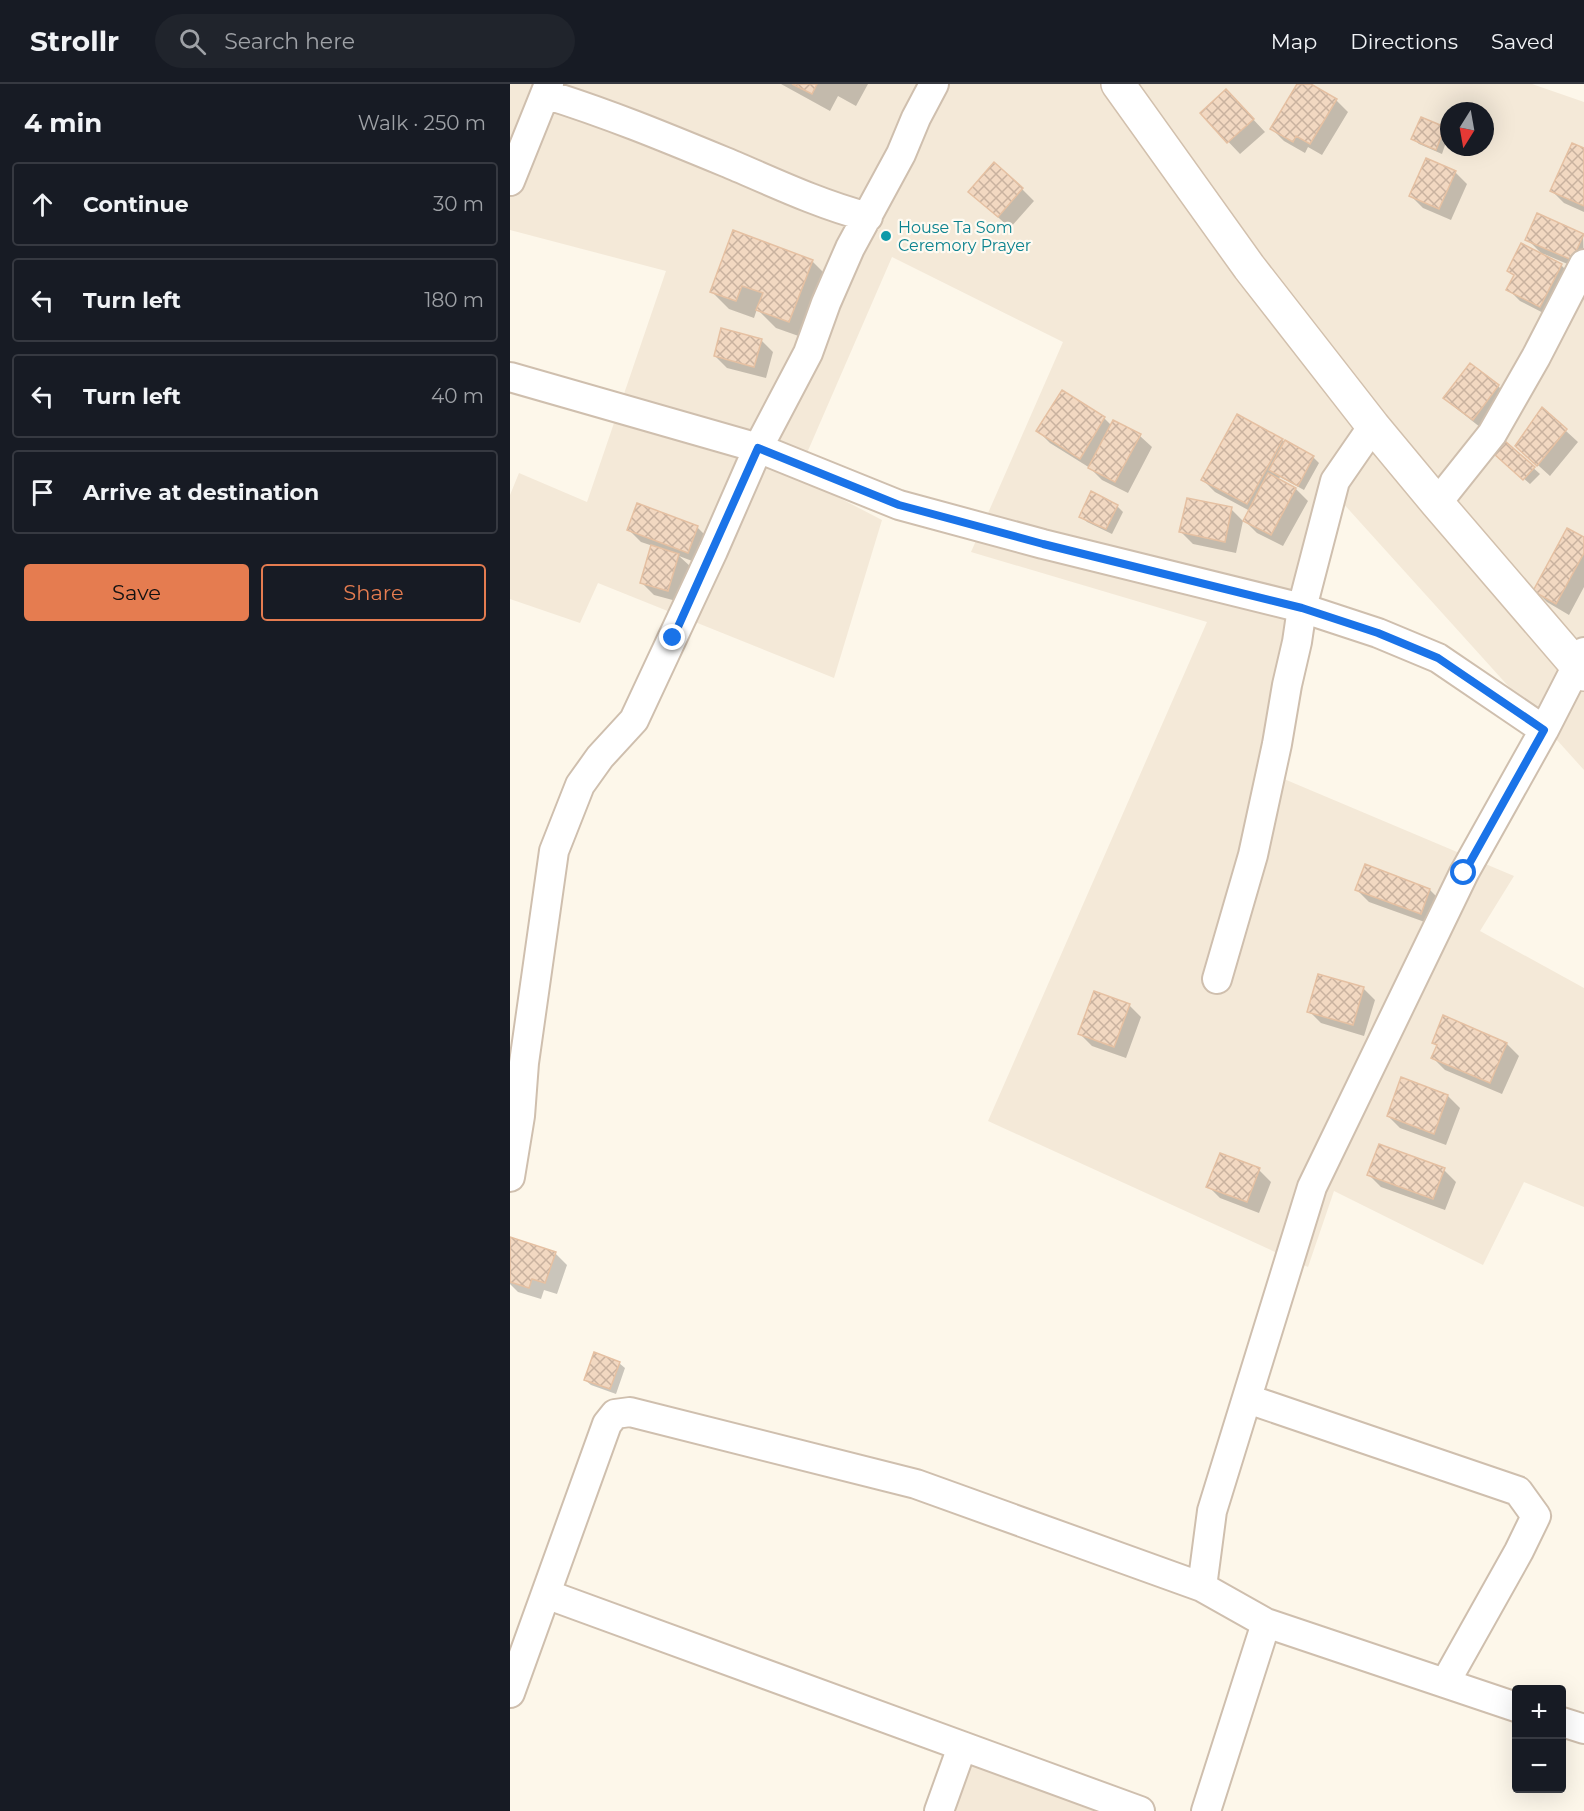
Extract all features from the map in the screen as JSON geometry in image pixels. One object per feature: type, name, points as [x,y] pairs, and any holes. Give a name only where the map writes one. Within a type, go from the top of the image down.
[{"type":"street","points":[[510,1177],[554,851],[580,785],[600,758],[634,720],[758,448],[808,353],[845,259],[934,84]]},
{"type":"street","points":[[1118,84],[1249,267],[1373,426],[1437,504],[1582,665],[1464,873],[1312,1187],[1212,1511],[1202,1587]]},
{"type":"street","points":[[510,181],[547,89],[833,208],[868,217]]},
{"type":"street","points":[[1437,504],[1492,434],[1536,357],[1584,264]]},
{"type":"street","points":[[510,377],[758,448],[899,505],[1043,544],[1302,608],[1378,633],[1438,658],[1544,730]]},
{"type":"street","points":[[1217,979],[1242,896],[1264,806],[1302,608],[1335,481],[1373,426]]},
{"type":"street","points":[[1248,1399],[1518,1491],[1536,1516],[1519,1551],[1445,1683]]},
{"type":"street","points":[[510,1693],[607,1424],[615,1414],[630,1412],[916,1484],[1202,1587],[1266,1623],[1512,1706]]},
{"type":"street","points":[[546,1594],[1140,1811]]},
{"type":"street","points":[[1206,1811],[1266,1623]]},
{"type":"street","points":[[1566,1723],[1584,1729]]},
{"type":"street","points":[[939,1811],[963,1747]]},
{"type":"shaded area","points":[[510,84],[1532,84],[1584,102],[1584,770],[1341,501],[1284,779],[1514,876],[1480,931],[1584,988],[1584,1207],[1524,1182],[1483,1265],[1334,1191],[1308,1267],[988,1121],[1207,622],[971,552],[1063,342],[892,257],[797,476],[882,520],[834,678],[598,583],[580,623],[510,599],[510,495],[519,473],[587,502],[666,271],[510,230]]},
{"type":"shaded area","points":[[958,1744],[1138,1811],[930,1811]]},
{"type":"building","points":[[792,84],[817,84],[812,94]]},
{"type":"building","points":[[1297,84],[1311,84],[1337,99],[1310,144],[1296,136],[1293,142],[1270,129]]},
{"type":"building","points":[[1226,89],[1254,119],[1227,143],[1200,113]]},
{"type":"building","points":[[1421,117],[1440,125],[1440,140],[1436,150],[1411,139]]},
{"type":"building","points":[[1572,143],[1584,148],[1584,206],[1550,191]]},
{"type":"building","points":[[1426,158],[1456,171],[1439,209],[1409,196]]},
{"type":"building","points":[[994,162],[1023,188],[998,217],[968,192]]},
{"type":"building","points":[[1537,213],[1584,234],[1572,260],[1525,240]]},
{"type":"building","points":[[733,230],[813,260],[789,322],[756,310],[763,293],[742,286],[736,301],[710,292]]},
{"type":"building","points":[[1521,243],[1562,264],[1540,307],[1506,290],[1514,275],[1507,271]]},
{"type":"building","points":[[721,328],[762,339],[754,367],[714,356]]},
{"type":"building","points":[[1470,363],[1499,385],[1473,420],[1443,398]]},
{"type":"building","points":[[1062,390],[1105,417],[1080,459],[1036,431]]},
{"type":"building","points":[[1542,407],[1567,429],[1537,466],[1515,446]]},
{"type":"building","points":[[1237,414],[1283,439],[1247,504],[1201,480]]},
{"type":"building","points":[[1113,420],[1141,434],[1115,482],[1088,468]]},
{"type":"building","points":[[1285,440],[1314,456],[1298,486],[1269,470]]},
{"type":"building","points":[[1505,441],[1535,467],[1523,480],[1494,454]]},
{"type":"building","points":[[1268,473],[1296,488],[1271,535],[1243,521]]},
{"type":"building","points":[[1091,491],[1118,505],[1106,529],[1079,517]]},
{"type":"building","points":[[1187,498],[1232,507],[1225,542],[1179,532]]},
{"type":"building","points":[[637,503],[698,526],[688,553],[627,530]]},
{"type":"building","points":[[1567,528],[1584,537],[1584,553],[1556,604],[1533,591]]},
{"type":"building","points":[[651,545],[679,554],[668,591],[640,583]]},
{"type":"building","points":[[1365,864],[1430,889],[1421,914],[1355,890]]},
{"type":"building","points":[[1318,974],[1364,987],[1353,1025],[1307,1012]]},
{"type":"building","points":[[1094,991],[1130,1004],[1114,1047],[1078,1034]]},
{"type":"building","points":[[1443,1015],[1507,1043],[1490,1083],[1431,1058],[1437,1045],[1432,1043]]},
{"type":"building","points":[[1401,1077],[1448,1095],[1434,1134],[1387,1116]]},
{"type":"building","points":[[1379,1144],[1445,1168],[1433,1199],[1367,1175]]},
{"type":"building","points":[[1220,1153],[1260,1168],[1247,1202],[1206,1187]]},
{"type":"building","points":[[510,1237],[556,1252],[545,1283],[532,1279],[529,1288],[510,1282]]},
{"type":"building","points":[[594,1352],[620,1362],[610,1389],[584,1380]]},
{"type":"place","name":"House Ta Som Ceremory Prayer","points":[[886,236]]},
{"type":"route","points":[[673,638],[758,448],[899,505],[1043,544],[1302,608],[1378,633],[1438,658],[1544,730],[1464,873]]}]
